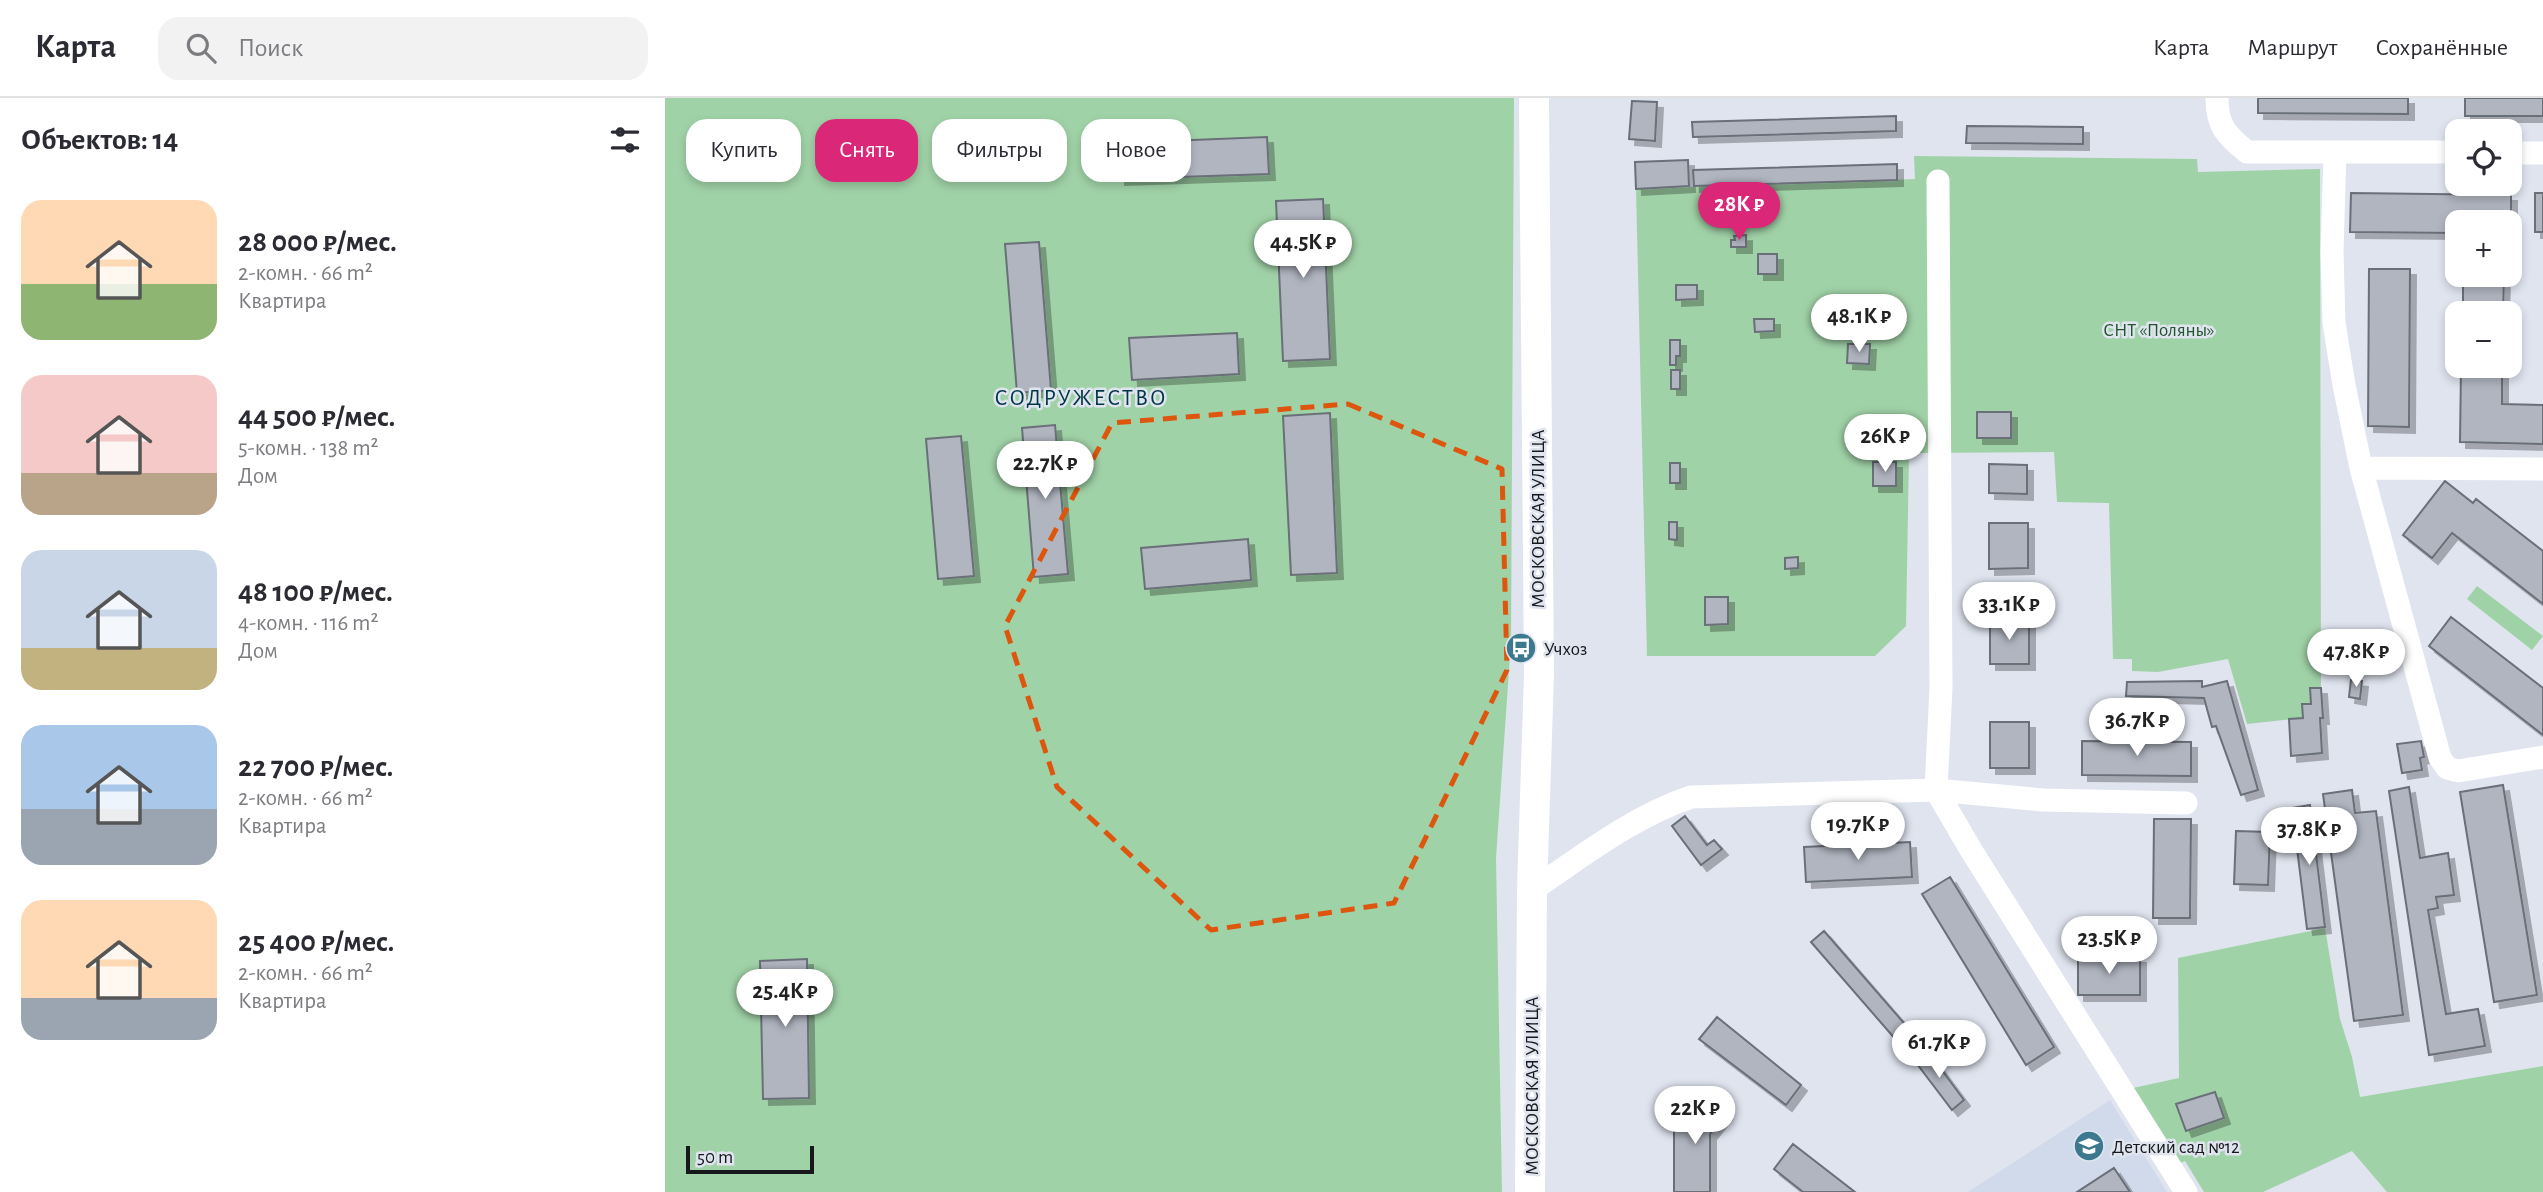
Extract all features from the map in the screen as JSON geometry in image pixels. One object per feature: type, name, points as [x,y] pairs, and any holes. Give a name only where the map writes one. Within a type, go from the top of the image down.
[{"type":"main road","name":"МОСКОВСКАЯ УЛИЦА","points":[[1531,1192],[1532,890],[1539,674],[1534,98]]},
{"type":"street","points":[[2217,98],[2217,114],[2227,136],[2247,152],[2445,152]]},
{"type":"street","points":[[2335,152],[2334,323],[2344,386],[2361,468],[2440,758],[2447,768],[2458,771],[2543,757]]},
{"type":"street","points":[[2522,153],[2543,153]]},
{"type":"street","points":[[1938,181],[1941,688],[1936,790],[2186,1192]]},
{"type":"street","points":[[2361,468],[2543,469]]},
{"type":"street","points":[[1532,890],[1639,820],[1665,806],[1691,797],[1936,790],[2043,800],[2186,803]]},
{"type":"highlighted area","points":[[1348,404],[1502,469],[1507,670],[1394,903],[1211,930],[1057,787],[1005,626],[1112,423]]},
{"type":"shaded area","name":"Детский сад №12","points":[[2110,1100],[2167,1192],[1968,1192]]},
{"type":"green space","points":[[665,98],[1514,98],[1511,641],[1496,858],[1502,1192],[665,1192]]},
{"type":"green space","name":"СНТ «Поляны»","points":[[1914,156],[2197,159],[2198,172],[2320,169],[2321,688],[2310,689],[2311,704],[2302,705],[2303,718],[2247,724],[2228,659],[2158,672],[2132,671],[2132,659],[2113,659],[2109,503],[2057,502],[2054,452],[1909,453],[1906,626],[1875,656],[1647,656],[1636,189],[1915,179]]},
{"type":"green space","points":[[2477,586],[2543,636],[2532,650],[2467,599]]},
{"type":"green space","points":[[2325,928],[2340,1019],[2352,1057],[2360,1097],[2543,1066],[2543,1192],[2387,1192],[2352,1151],[2263,1192],[2204,1192],[2185,1161],[2180,1163],[2133,1088],[2179,1078],[2178,958]]},
{"type":"building","points":[[2258,98],[2408,98],[2408,114],[2258,113]]},
{"type":"building","points":[[2465,98],[2543,98],[2543,116],[2465,116]]},
{"type":"building","points":[[1632,101],[1657,102],[1655,141],[1629,139]]},
{"type":"building","points":[[1896,116],[1896,131],[1693,137],[1692,122]]},
{"type":"building","points":[[1967,126],[2083,127],[2083,144],[1966,143]]},
{"type":"building","points":[[1267,137],[1269,174],[1191,177],[1191,140]]},
{"type":"building","points":[[1688,160],[1689,186],[1636,189],[1635,162]]},
{"type":"building","points":[[1897,164],[1897,180],[1694,186],[1693,170]]},
{"type":"building","points":[[2351,193],[2511,196],[2511,210],[2445,210],[2445,233],[2350,232]]},
{"type":"building","points":[[2535,193],[2543,193],[2543,232],[2535,232]]},
{"type":"building","points":[[1323,199],[1330,359],[1283,361],[1276,201]]},
{"type":"building","points":[[1746,235],[1746,247],[1731,247],[1734,236]]},
{"type":"building","points":[[1039,242],[1051,390],[1017,393],[1005,244]]},
{"type":"building","points":[[1758,254],[1777,254],[1777,274],[1758,274]]},
{"type":"building","points":[[2369,269],[2410,269],[2409,427],[2368,426]]},
{"type":"building","points":[[1676,285],[1697,285],[1697,299],[1676,300]]},
{"type":"building","points":[[2463,287],[2504,287],[2503,301],[2463,301]]},
{"type":"building","points":[[1754,319],[1774,319],[1774,331],[1755,332]]},
{"type":"building","points":[[1237,333],[1239,374],[1132,380],[1129,338]]},
{"type":"building","points":[[1670,340],[1680,340],[1680,356],[1676,356],[1676,365],[1670,365]]},
{"type":"building","points":[[1848,344],[1870,344],[1869,364],[1847,363]]},
{"type":"building","points":[[1671,370],[1680,370],[1680,389],[1671,389]]},
{"type":"building","points":[[2461,378],[2502,378],[2502,404],[2543,405],[2543,444],[2460,442]]},
{"type":"building","points":[[1977,412],[2011,412],[2011,438],[1977,438]]},
{"type":"building","points":[[1330,413],[1337,573],[1291,575],[1283,416]]},
{"type":"building","points":[[1055,425],[1068,574],[1034,577],[1022,428]]},
{"type":"building","points":[[961,436],[974,576],[938,579],[926,439]]},
{"type":"building","points":[[1873,462],[1896,462],[1896,486],[1873,486]]},
{"type":"building","points":[[1670,463],[1680,463],[1680,483],[1670,483]]},
{"type":"building","points":[[1989,464],[2027,465],[2027,494],[1989,493]]},
{"type":"building","points":[[2445,481],[2473,503],[2476,499],[2543,551],[2543,604],[2452,533],[2432,558],[2403,535]]},
{"type":"building","points":[[1669,522],[1677,522],[1677,540],[1669,539]]},
{"type":"building","points":[[1989,523],[2028,523],[2028,568],[1989,569]]},
{"type":"building","points":[[1248,539],[1251,580],[1145,589],[1141,548]]},
{"type":"building","points":[[1798,557],[1798,568],[1785,569],[1785,558]]},
{"type":"building","points":[[1705,597],[1728,597],[1728,624],[1705,625]]},
{"type":"building","points":[[2451,617],[2543,688],[2543,735],[2429,646]]},
{"type":"building","points":[[1990,619],[2029,619],[2029,664],[1990,664]]},
{"type":"building","points":[[2351,680],[2362,681],[2360,699],[2349,697]]},
{"type":"building","points":[[2202,681],[2202,687],[2227,681],[2258,790],[2241,795],[2216,726],[2212,727],[2204,698],[2126,696],[2127,682]]},
{"type":"building","points":[[2310,688],[2321,688],[2322,753],[2291,756],[2289,719],[2303,718],[2302,704],[2311,704]]},
{"type":"building","points":[[1990,722],[2029,722],[2029,768],[1990,768]]},
{"type":"building","points":[[2082,741],[2191,742],[2191,776],[2082,775]]},
{"type":"building","points":[[2421,741],[2424,757],[2420,758],[2422,770],[2402,773],[2397,744]]},
{"type":"building","points":[[2503,785],[2537,995],[2494,1002],[2460,792]]},
{"type":"building","points":[[2409,787],[2420,858],[2448,853],[2454,895],[2436,897],[2438,908],[2428,910],[2446,1014],[2478,1009],[2485,1046],[2429,1055],[2389,791]]},
{"type":"building","points":[[2352,790],[2355,813],[2376,811],[2403,1015],[2354,1021],[2323,794]]},
{"type":"building","points":[[2310,805],[2325,927],[2307,929],[2292,808]]},
{"type":"building","points":[[1685,816],[1707,845],[1714,840],[1722,849],[1701,865],[1672,826]]},
{"type":"building","points":[[2154,819],[2191,819],[2190,918],[2153,918]]},
{"type":"building","points":[[2236,831],[2270,832],[2268,885],[2234,884]]},
{"type":"building","points":[[1910,842],[1912,877],[1806,882],[1804,847]]},
{"type":"building","points":[[1950,877],[2054,1047],[2026,1065],[1922,894]]},
{"type":"building","points":[[1824,931],[1916,1037],[1903,1048],[1811,942]]},
{"type":"building","points":[[2078,956],[2140,957],[2140,995],[2078,995]]},
{"type":"building","points":[[807,959],[809,1098],[763,1099],[760,961]]},
{"type":"building","points":[[1717,1017],[1801,1085],[1786,1105],[1699,1039]]},
{"type":"building","points":[[1927,1050],[1964,1100],[1952,1110],[1914,1060]]},
{"type":"building","points":[[2215,1092],[2224,1118],[2186,1131],[2176,1104]]},
{"type":"building","points":[[1699,1093],[1726,1114],[1710,1134],[1710,1192],[1674,1192],[1674,1125]]},
{"type":"building","points":[[1793,1144],[1855,1192],[1803,1192],[1774,1169]]},
{"type":"building","points":[[2114,1168],[2130,1192],[2077,1192]]},
{"type":"place","name":"Учхоз","points":[[1521,648]]},
{"type":"place","name":"Детский сад №12","points":[[2089,1146]]},
{"type":"district","name":"СОДРУЖЕСТВО","points":[[1081,397]]}]
